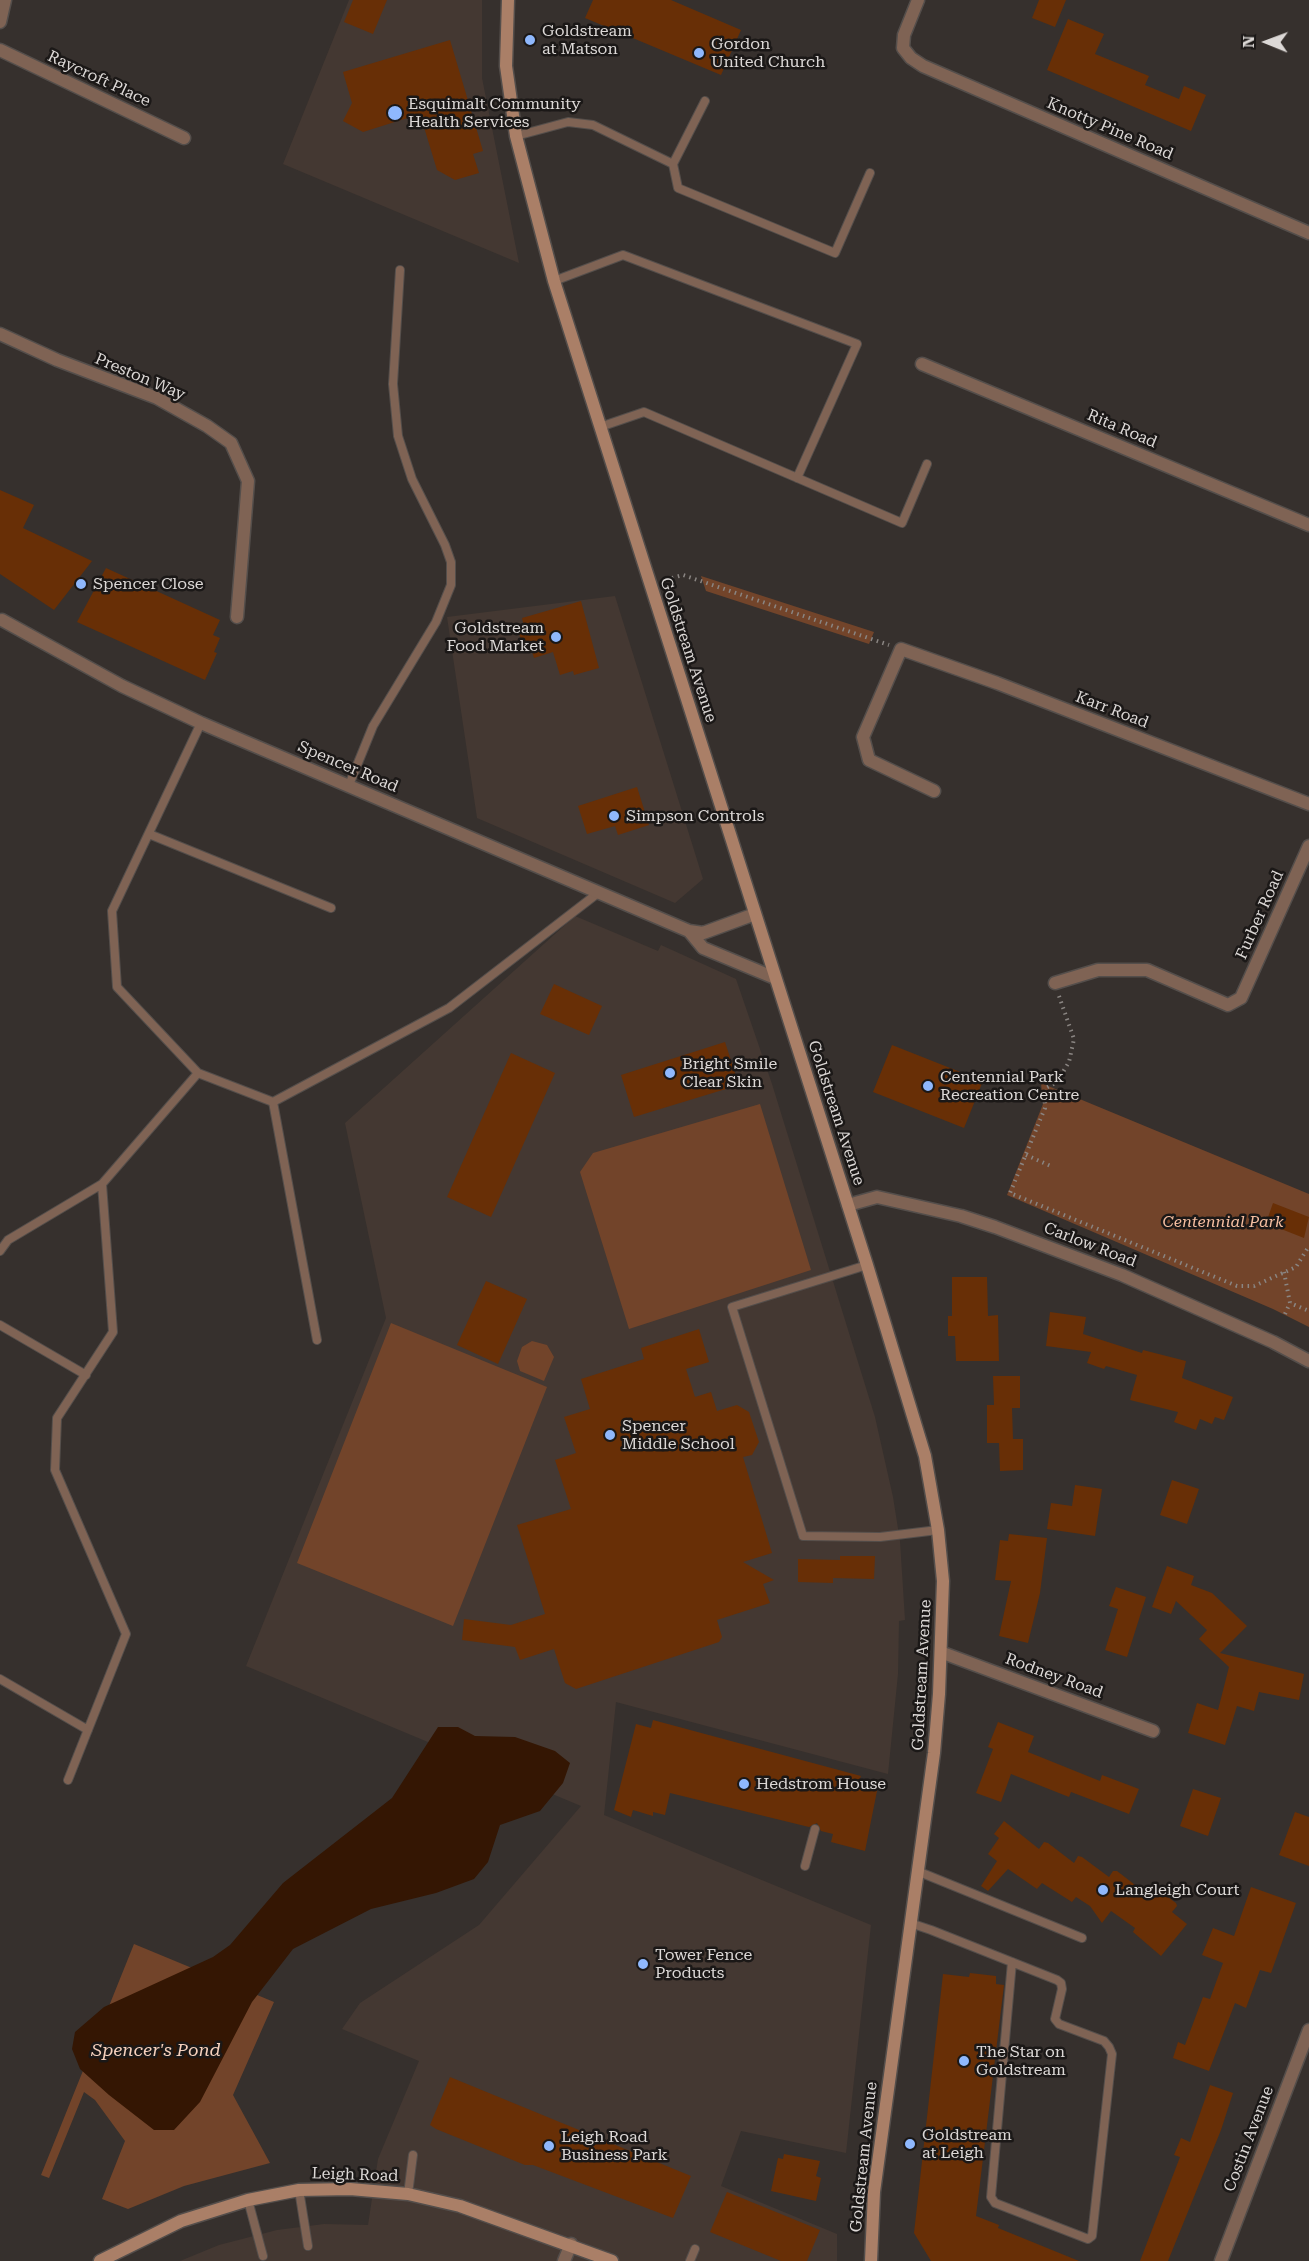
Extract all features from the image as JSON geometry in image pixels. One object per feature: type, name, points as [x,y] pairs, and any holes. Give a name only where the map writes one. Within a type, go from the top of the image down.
[{"type":"main road","name":"Goldstream Avenue","points":[[508,0],[506,66],[516,136],[554,281],[867,1265],[925,1456],[938,1530],[943,1581],[943,1653],[934,1753],[874,2192],[871,2261]]},
{"type":"main road","name":"Leigh Road","points":[[100,2261],[181,2221],[248,2200],[299,2190],[350,2189],[408,2194],[460,2206],[571,2244],[612,2261]]},
{"type":"street","points":[[0,22],[5,0]]},
{"type":"street","name":"Knotty Pine Road","points":[[918,0],[904,35],[903,48],[911,58],[923,66],[1309,232]]},
{"type":"street","name":"Raycroft Place","points":[[0,50],[184,138]]},
{"type":"street","name":"Preston Way","points":[[0,334],[57,360],[157,398],[231,443],[248,482],[237,617]]},
{"type":"street","name":"Rita Road","points":[[922,364],[1307,524]]},
{"type":"street","points":[[1307,524],[1309,510]]},
{"type":"street","name":"Spencer Road","points":[[1,620],[122,686],[201,723],[688,931],[703,933],[755,914]]},
{"type":"street","points":[[902,649],[863,737],[869,760],[934,790]]},
{"type":"street","name":"Karr Road","points":[[902,649],[997,683],[1309,804]]},
{"type":"street","name":"Furber Road","points":[[1055,983],[1098,970],[1147,970],[1228,1005],[1241,998],[1309,846]]},
{"type":"street","name":"Spencer Road","points":[[688,931],[703,948],[775,978]]},
{"type":"street","name":"Carlow Road","points":[[848,1205],[877,1197],[962,1216],[995,1227],[1144,1284],[1273,1341],[1309,1361]]},
{"type":"street","name":"Rodney Road","points":[[943,1653],[1153,1731]]},
{"type":"street","name":"Costin Avenue","points":[[1221,2261],[1309,2030]]},
{"type":"street","points":[[564,2261],[571,2244]]},
{"type":"lane","points":[[705,101],[673,164],[678,188],[835,253],[870,173]]},
{"type":"lane","points":[[516,136],[568,122],[593,125],[673,164]]},
{"type":"lane","points":[[554,281],[623,255],[857,344],[796,478]]},
{"type":"lane","points":[[349,785],[373,726],[436,622],[451,585],[451,562],[445,545],[412,479],[398,435],[393,384],[400,270]]},
{"type":"lane","points":[[600,427],[644,412],[902,523],[927,464]]},
{"type":"lane","points":[[201,723],[112,911],[117,987],[198,1073],[273,1102],[449,1008],[598,893]]},
{"type":"lane","points":[[149,834],[331,908]]},
{"type":"lane","points":[[0,1251],[8,1240],[102,1184],[198,1073]]},
{"type":"lane","points":[[273,1102],[317,1340]]},
{"type":"lane","points":[[68,1780],[126,1634],[55,1470],[57,1418],[113,1332],[102,1184]]},
{"type":"lane","points":[[867,1265],[732,1307],[803,1536],[880,1537],[938,1530]]},
{"type":"lane","points":[[0,1325],[86,1375]]},
{"type":"lane","points":[[0,1679],[88,1730]]},
{"type":"lane","points":[[805,1866],[815,1829]]},
{"type":"lane","points":[[917,1871],[1082,1938]]},
{"type":"lane","points":[[910,1923],[1012,1962],[1061,1983],[1055,2019],[1059,2024],[1104,2041],[1112,2054],[1092,2236],[1088,2239],[995,2203],[991,2198],[1012,1962]]},
{"type":"lane","points":[[408,2194],[413,2156]]},
{"type":"lane","points":[[299,2190],[308,2246]]},
{"type":"lane","points":[[248,2200],[263,2256]]},
{"type":"lane","points":[[690,2261],[695,2249]]},
{"type":"path","points":[[672,578],[683,575],[902,649]]},
{"type":"path","points":[[1055,983],[1074,1039],[1069,1062],[1057,1082],[1044,1089],[1045,1108],[1010,1193],[1237,1286],[1254,1286],[1296,1267],[1309,1246]]},
{"type":"path","points":[[1026,1155],[1053,1167]]},
{"type":"path","points":[[1284,1272],[1290,1303],[1285,1314]]},
{"type":"path","points":[[1290,1303],[1309,1311]]},
{"type":"shaded area","points":[[349,0],[482,0],[482,78],[519,263],[283,164]]},
{"type":"shaded area","points":[[615,596],[703,879],[675,903],[477,818],[447,617]]},
{"type":"shaded area","points":[[575,916],[658,951],[661,945],[736,979],[772,1084],[875,1417],[893,1497],[900,1541],[905,1620],[899,1621],[898,1674],[888,1774],[616,1702],[604,1815],[871,1925],[846,2153],[741,2131],[721,2186],[837,2234],[837,2261],[180,2261],[219,2245],[277,2230],[324,2224],[368,2225],[378,2159],[419,2061],[342,2029],[360,2003],[479,1925],[581,1806],[246,1666],[386,1318],[345,1123]]},
{"type":"green space","points":[[701,576],[874,632],[869,644],[706,591]]},
{"type":"green space","name":"Centennial Park","points":[[1041,1083],[1309,1194],[1309,1327],[1273,1309],[1007,1195],[1043,1104]]},
{"type":"green space","points":[[760,1104],[811,1270],[629,1329],[580,1172],[593,1153]]},
{"type":"green space","points":[[391,1323],[547,1387],[453,1626],[297,1563]]},
{"type":"green space","points":[[532,1341],[547,1345],[554,1357],[544,1381],[520,1371],[517,1361],[522,1347]]},
{"type":"green space","points":[[134,1944],[274,2002],[233,2095],[270,2163],[184,2186],[128,2209],[102,2199],[125,2141],[95,2100],[84,2092],[49,2178],[41,2175]]},
{"type":"water","name":"Spencer's Pond","points":[[438,1727],[458,1727],[475,1736],[515,1737],[555,1751],[570,1763],[563,1783],[540,1811],[500,1825],[488,1862],[474,1879],[436,1893],[371,1909],[293,1949],[252,2002],[200,2102],[174,2130],[154,2130],[80,2069],[72,2049],[75,2032],[104,2007],[213,1957],[230,1945],[283,1883],[392,1798]]},
{"type":"building","points":[[353,0],[387,0],[373,34],[344,22]]},
{"type":"building","name":"Gordon United Church","points":[[593,0],[671,0],[741,30],[721,75],[585,18]]},
{"type":"building","points":[[1039,0],[1066,0],[1055,27],[1032,18]]},
{"type":"building","points":[[1068,19],[1104,34],[1095,54],[1149,76],[1145,85],[1179,99],[1184,86],[1206,95],[1191,131],[1047,70]]},
{"type":"building","points":[[450,40],[483,151],[473,154],[479,173],[455,180],[437,170],[420,114],[363,132],[343,121],[352,103],[343,72]]},
{"type":"building","points":[[0,490],[34,505],[23,528],[92,561],[54,610],[0,574]]},
{"type":"building","points":[[106,568],[220,620],[213,635],[220,638],[214,652],[217,653],[205,680],[77,622]]},
{"type":"building","name":"Goldstream Food Market","points":[[581,601],[599,668],[574,675],[573,671],[560,675],[553,652],[534,658],[530,645],[523,647],[519,633],[525,631],[522,618]]},
{"type":"building","name":"Simpson Controls","points":[[637,787],[649,825],[618,835],[615,826],[587,834],[578,806]]},
{"type":"building","points":[[554,984],[602,1006],[589,1035],[540,1014]]},
{"type":"building","points":[[725,1042],[739,1085],[634,1117],[621,1075]]},
{"type":"building","name":"Centennial Park Recreation Centre","points":[[892,1045],[983,1081],[964,1128],[873,1092]]},
{"type":"building","points":[[511,1053],[555,1073],[491,1217],[447,1197]]},
{"type":"building","points":[[1273,1203],[1309,1217],[1304,1238],[1266,1223]]},
{"type":"building","points":[[952,1277],[987,1277],[988,1316],[998,1315],[999,1361],[956,1361],[955,1336],[948,1336],[948,1316],[952,1316]]},
{"type":"building","points":[[486,1281],[527,1299],[498,1364],[457,1345]]},
{"type":"building","points":[[1050,1312],[1086,1317],[1083,1334],[1142,1353],[1143,1350],[1186,1361],[1182,1378],[1233,1397],[1224,1420],[1215,1417],[1212,1424],[1200,1419],[1196,1430],[1174,1422],[1178,1412],[1130,1400],[1137,1375],[1106,1366],[1104,1369],[1087,1363],[1091,1352],[1046,1346]]},
{"type":"building","points":[[699,1329],[709,1362],[686,1369],[695,1397],[711,1392],[717,1411],[737,1405],[749,1412],[759,1442],[752,1455],[743,1457],[772,1553],[743,1562],[774,1580],[763,1584],[770,1603],[717,1620],[722,1637],[719,1642],[576,1689],[565,1683],[554,1649],[520,1660],[515,1647],[462,1640],[464,1619],[511,1625],[545,1614],[517,1525],[571,1509],[555,1460],[576,1453],[564,1417],[590,1409],[581,1379],[644,1359],[641,1348]]},
{"type":"building","points":[[993,1376],[1020,1376],[1020,1408],[1012,1408],[1013,1439],[1023,1439],[1023,1470],[1000,1471],[999,1443],[987,1443],[987,1405],[994,1405]]},
{"type":"building","points":[[1172,1480],[1199,1489],[1187,1524],[1160,1515]]},
{"type":"building","points":[[1075,1485],[1102,1489],[1095,1536],[1047,1529],[1051,1503],[1072,1506]]},
{"type":"building","points":[[1009,1534],[1047,1538],[1040,1593],[1028,1643],[999,1636],[1011,1581],[995,1580],[1000,1540],[1008,1541]]},
{"type":"building","points":[[840,1556],[875,1556],[874,1579],[833,1578],[833,1583],[798,1582],[798,1559],[840,1560]]},
{"type":"building","points":[[1167,1566],[1194,1576],[1191,1585],[1212,1593],[1247,1626],[1220,1653],[1304,1674],[1299,1700],[1259,1692],[1254,1711],[1237,1706],[1225,1745],[1188,1733],[1197,1703],[1218,1710],[1229,1667],[1199,1639],[1207,1630],[1176,1601],[1171,1614],[1152,1607]]},
{"type":"building","points":[[1116,1587],[1146,1597],[1127,1657],[1105,1650],[1118,1609],[1109,1606]]},
{"type":"building","name":"Hedstrom House","points":[[653,1720],[861,1776],[859,1781],[878,1786],[865,1851],[831,1842],[833,1834],[821,1831],[817,1823],[809,1827],[670,1793],[665,1815],[653,1812],[653,1816],[633,1810],[631,1817],[614,1810],[636,1724],[651,1728]]},
{"type":"building","points":[[998,1722],[1034,1736],[1028,1752],[1100,1781],[1102,1775],[1139,1789],[1129,1814],[1071,1792],[1069,1797],[1011,1774],[1001,1802],[976,1793],[993,1749],[988,1747]]},
{"type":"building","points":[[1193,1789],[1221,1798],[1208,1836],[1180,1826]]},
{"type":"building","points":[[1295,1812],[1309,1817],[1309,1866],[1279,1855]]},
{"type":"building","name":"Langleigh Court","points":[[1004,1821],[1039,1849],[1044,1842],[1048,1843],[1074,1863],[1078,1856],[1109,1877],[1113,1871],[1117,1871],[1143,1891],[1147,1885],[1151,1885],[1176,1903],[1177,1906],[1172,1912],[1187,1924],[1161,1956],[1133,1932],[1135,1928],[1111,1911],[1102,1923],[1090,1906],[1076,1897],[1072,1902],[1042,1883],[1037,1889],[1008,1869],[988,1891],[981,1886],[997,1861],[988,1854],[999,1838],[994,1834]]},
{"type":"building","points":[[1251,1887],[1296,1903],[1271,1973],[1260,1970],[1246,2008],[1235,2003],[1209,2071],[1173,2058],[1178,2042],[1185,2045],[1203,1997],[1210,1999],[1223,1963],[1202,1955],[1213,1928],[1234,1936]]},
{"type":"building","name":"The Star on Goldstream","points":[[970,1973],[996,1976],[996,1984],[1004,1985],[976,2216],[999,2225],[998,2228],[1079,2261],[931,2261],[914,2233],[943,1974],[969,1977]]},
{"type":"building","name":"Leigh Road Business Park","points":[[450,2077],[691,2176],[673,2218],[533,2165],[525,2165],[436,2129],[430,2125]]},
{"type":"building","points":[[1210,2085],[1233,2093],[1221,2130],[1168,2261],[1140,2261],[1180,2157],[1174,2155],[1181,2138],[1190,2142]]},
{"type":"building","points":[[784,2154],[820,2161],[816,2176],[821,2178],[816,2201],[771,2191],[778,2158],[783,2159]]},
{"type":"building","points":[[727,2192],[820,2230],[807,2261],[781,2261],[710,2232]]},
{"type":"place","name":"Goldstream at Matson","points":[[530,40]]},
{"type":"place","name":"Gordon United Church","points":[[699,53]]},
{"type":"place","name":"Esquimalt Community Health Services","points":[[395,113]]},
{"type":"place","name":"Spencer Close","points":[[81,584]]},
{"type":"place","name":"Goldstream Food Market","points":[[556,637]]},
{"type":"place","name":"Simpson Controls","points":[[614,816]]},
{"type":"place","name":"Bright Smile Clear Skin","points":[[670,1073]]},
{"type":"place","name":"Centennial Park Recreation Centre","points":[[928,1086]]},
{"type":"place","name":"Spencer Middle School","points":[[610,1435]]},
{"type":"place","name":"Hedstrom House","points":[[744,1784]]},
{"type":"place","name":"Langleigh Court","points":[[1103,1890]]},
{"type":"place","name":"Tower Fence Products","points":[[643,1964]]},
{"type":"place","name":"The Star on Goldstream","points":[[964,2061]]},
{"type":"place","name":"Goldstream at Leigh","points":[[910,2144]]},
{"type":"place","name":"Leigh Road Business Park","points":[[549,2146]]}]
